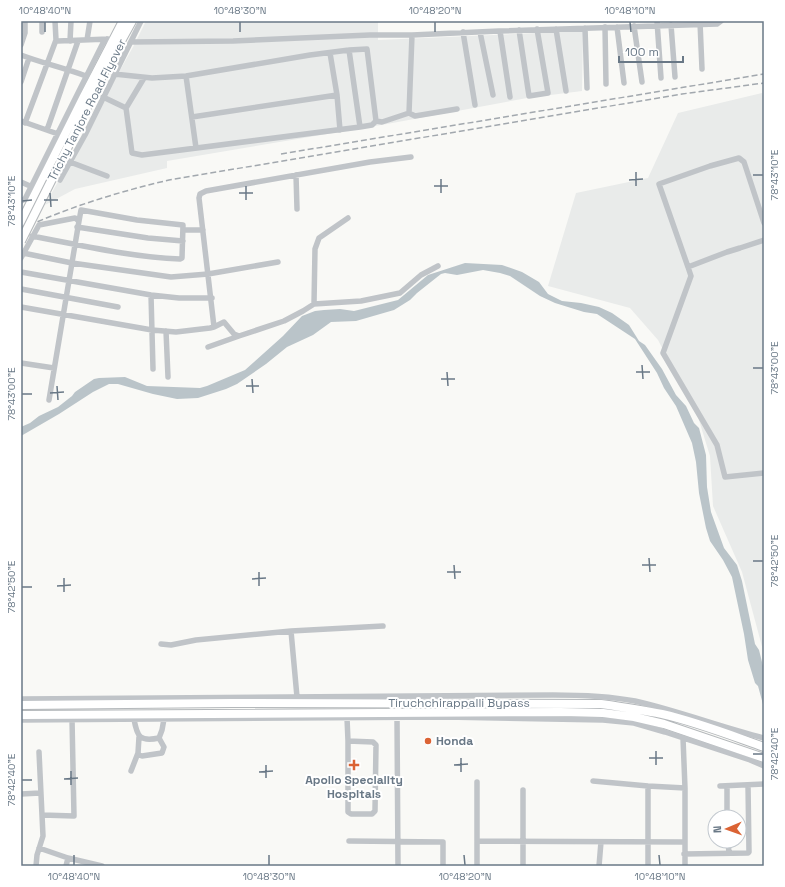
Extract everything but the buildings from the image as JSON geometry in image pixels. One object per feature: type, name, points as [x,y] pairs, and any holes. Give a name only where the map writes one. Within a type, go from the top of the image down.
[{"type":"highway","name":"Trichy Tanjore Road Flyover","points":[[21,222],[106,52],[110,39],[123,21]]},
{"type":"highway","name":"Trichy Tanjore Road Flyover","points":[[21,241],[106,68],[132,21]]},
{"type":"highway","name":"Tiruchchirappalli Bypass","points":[[21,705],[601,704],[664,714],[714,729],[764,747]]},
{"type":"highway","name":"Tiruchchirappalli Bypass","points":[[21,715],[212,716],[560,712],[603,713],[634,717],[664,724],[764,758]]},
{"type":"street","points":[[21,44],[24,38],[23,29],[25,21]]},
{"type":"street","points":[[42,21],[42,32]]},
{"type":"street","points":[[55,21],[56,40],[23,122],[58,134]]},
{"type":"street","points":[[70,41],[71,21]]},
{"type":"street","points":[[87,40],[90,21]]},
{"type":"street","points":[[60,180],[141,21]]},
{"type":"street","points":[[131,42],[234,41],[370,34],[412,35],[500,30],[585,28],[595,24],[604,27],[634,26],[657,23],[671,25],[683,23],[717,24],[721,21]]},
{"type":"street","points":[[657,23],[661,78]]},
{"type":"street","points":[[700,23],[702,69]]},
{"type":"street","points":[[671,25],[675,77]]},
{"type":"street","points":[[634,26],[642,82]]},
{"type":"street","points":[[604,27],[606,84]]},
{"type":"street","points":[[617,27],[624,83]]},
{"type":"street","points":[[585,28],[587,88]]},
{"type":"street","points":[[519,30],[529,96],[548,93],[536,29]]},
{"type":"street","points":[[556,29],[566,91]]},
{"type":"street","points":[[500,30],[510,96]]},
{"type":"street","points":[[463,32],[475,105]]},
{"type":"street","points":[[480,32],[493,95]]},
{"type":"street","points":[[409,113],[412,35]]},
{"type":"street","points":[[56,40],[78,41],[110,39]]},
{"type":"street","points":[[21,201],[25,198],[103,43],[110,39]]},
{"type":"street","points":[[47,130],[78,41]]},
{"type":"street","points":[[114,74],[144,78],[186,76],[349,50],[367,49],[376,121]]},
{"type":"street","points":[[349,50],[360,127]]},
{"type":"street","points":[[330,53],[340,130]]},
{"type":"street","points":[[21,55],[86,76]]},
{"type":"street","points":[[21,82],[29,58]]},
{"type":"street","points":[[186,76],[196,148]]},
{"type":"street","points":[[144,78],[126,108],[132,153],[142,155],[340,130],[372,125],[376,121]]},
{"type":"street","points":[[192,117],[336,95]]},
{"type":"street","points":[[103,97],[126,108]]},
{"type":"street","points":[[376,121],[382,122],[409,113],[415,116],[457,109]]},
{"type":"street","points":[[214,326],[212,298],[199,198],[203,192],[370,162],[411,157]]},
{"type":"street","points":[[764,223],[744,162],[739,158],[710,166],[659,184],[691,276],[663,353],[717,445],[725,477],[764,473]]},
{"type":"street","points":[[70,162],[107,176]]},
{"type":"street","points":[[296,175],[298,209]]},
{"type":"street","points":[[21,182],[30,186]]},
{"type":"street","points":[[32,236],[76,244],[120,252],[180,259],[182,258],[184,230],[183,226],[137,220],[81,210],[77,227],[76,244],[49,400]]},
{"type":"street","points":[[79,221],[75,218],[39,225],[22,256],[171,277],[208,274],[278,262]]},
{"type":"street","points":[[314,304],[315,249],[317,243],[319,238],[348,218]]},
{"type":"street","points":[[77,227],[148,238],[183,241]]},
{"type":"street","points":[[184,230],[203,230]]},
{"type":"street","points":[[688,267],[764,240]]},
{"type":"street","points":[[208,347],[284,321],[314,304],[361,301],[400,293],[421,275],[438,266]]},
{"type":"street","points":[[21,272],[179,298],[212,298]]},
{"type":"street","points":[[21,289],[118,306]]},
{"type":"street","points":[[151,294],[153,369]]},
{"type":"street","points":[[21,307],[152,330],[176,332],[199,330],[224,322],[230,330],[239,336]]},
{"type":"street","points":[[166,331],[168,377]]},
{"type":"street","points":[[21,363],[54,368]]},
{"type":"street","points":[[161,644],[171,645],[196,640],[291,631],[383,626]]},
{"type":"street","points":[[291,631],[297,697]]},
{"type":"street","points":[[21,699],[553,695],[602,697],[633,701],[664,708],[743,733],[764,738]]},
{"type":"street","points":[[21,720],[134,720],[212,716],[603,720],[634,723],[736,755],[764,766]]},
{"type":"street","points":[[397,717],[398,866]]},
{"type":"street","points":[[347,718],[348,810],[351,814],[372,814],[375,810],[376,745],[373,742],[348,741]]},
{"type":"street","points":[[42,815],[74,816],[72,719]]},
{"type":"street","points":[[138,754],[142,756],[162,753],[164,747],[159,738],[164,719]]},
{"type":"street","points":[[131,771],[138,754],[139,737],[136,732],[134,720]]},
{"type":"street","points":[[139,737],[147,739],[159,738]]},
{"type":"street","points":[[683,738],[685,788],[685,866]]},
{"type":"street","points":[[36,866],[43,836],[39,752]]},
{"type":"street","points":[[736,755],[746,762],[764,770]]},
{"type":"street","points":[[592,781],[685,788]]},
{"type":"street","points":[[477,782],[477,866]]},
{"type":"street","points":[[720,786],[764,784]]},
{"type":"street","points":[[684,854],[748,853],[750,849],[748,785]]},
{"type":"street","points":[[648,786],[648,866]]},
{"type":"street","points":[[726,786],[727,809]]},
{"type":"street","points":[[523,790],[523,866]]},
{"type":"street","points":[[21,794],[40,793]]},
{"type":"street","points":[[349,841],[443,842],[443,866]]},
{"type":"street","points":[[477,842],[684,842]]},
{"type":"street","points":[[599,866],[600,842]]},
{"type":"street","points":[[39,848],[68,858],[102,866]]},
{"type":"street","points":[[729,849],[729,854]]},
{"type":"street","points":[[66,866],[68,858]]},
{"type":"shaded area","points":[[146,21],[378,21],[378,40],[583,31],[582,91],[527,98],[387,124],[167,161],[167,168],[75,189],[45,205]]},
{"type":"shaded area","points":[[762,93],[764,100],[764,654],[742,572],[713,506],[710,456],[698,417],[658,340],[630,308],[548,286],[576,193],[648,178],[678,113]]},
{"type":"shaded area","points":[[465,263],[502,265],[522,272],[539,282],[548,294],[562,301],[599,307],[612,313],[629,325],[639,341],[645,345],[662,369],[676,395],[686,406],[694,423],[699,428],[706,455],[707,487],[711,512],[724,548],[737,565],[742,581],[755,644],[759,650],[764,670],[764,708],[758,686],[755,683],[748,660],[732,577],[710,541],[706,528],[699,493],[696,462],[692,443],[676,406],[664,388],[657,373],[635,339],[597,314],[584,312],[555,303],[540,296],[510,276],[483,270],[457,275],[445,273],[441,274],[410,300],[394,310],[356,321],[331,322],[313,335],[287,347],[237,384],[226,389],[198,398],[177,399],[118,384],[109,384],[93,392],[21,436],[21,427],[58,407],[75,392],[94,379],[125,377],[147,386],[200,388],[207,386],[245,370],[283,336],[302,316],[315,311],[324,310],[340,309],[354,311],[398,300],[428,275]]},
{"type":"railway","points":[[281,154],[764,74]]},
{"type":"railway","points":[[21,229],[94,201],[169,180],[682,94],[764,83]]},
{"type":"place","name":"Honda","points":[[428,741]]},
{"type":"place","name":"Apollo Speciality Hospitals","points":[[354,765]]}]
